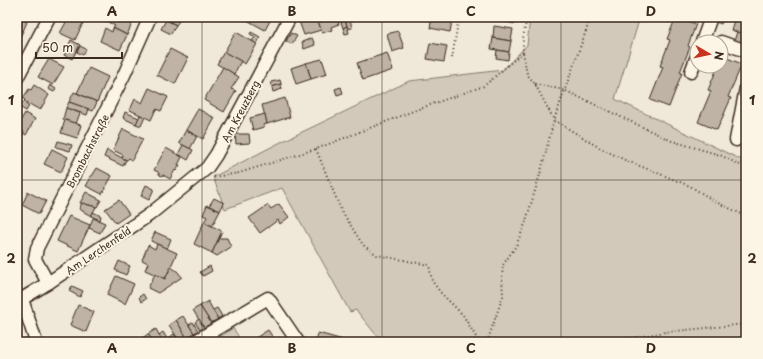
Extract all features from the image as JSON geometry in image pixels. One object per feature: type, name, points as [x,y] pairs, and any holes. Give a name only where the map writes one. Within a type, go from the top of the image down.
[{"type":"street","points":[[17,78],[49,17]]},
{"type":"street","name":"Brombachstraße","points":[[48,283],[35,259],[37,248],[124,75],[150,17]]},
{"type":"street","name":"Am Kreuzberg","points":[[176,193],[207,168],[216,156],[290,17]]},
{"type":"street","points":[[705,34],[711,17]]},
{"type":"street","points":[[729,45],[746,51]]},
{"type":"street","points":[[736,140],[746,88]]},
{"type":"street","name":"Am Lerchenfeld","points":[[19,301],[149,215],[176,193]]},
{"type":"street","points":[[194,342],[268,298],[298,342]]},
{"type":"street","points":[[19,301],[36,342]]},
{"type":"path","points":[[452,58],[459,17]]},
{"type":"path","points":[[527,17],[524,38],[527,74],[535,84],[554,120],[607,151],[625,160],[690,186],[716,202],[746,216]]},
{"type":"path","points":[[487,342],[503,296],[503,265],[516,246],[525,224],[554,120],[591,17]]},
{"type":"path","points":[[212,178],[239,173],[316,149],[421,108],[484,86],[524,52]]},
{"type":"path","points":[[535,84],[564,90],[672,141],[720,155],[746,168]]},
{"type":"path","points":[[316,149],[341,210],[363,245],[377,255],[430,265],[432,281],[441,293],[463,315],[478,342]]},
{"type":"path","points":[[620,342],[626,339],[666,332],[746,323],[744,342]]},
{"type":"shaded area","points":[[530,17],[640,17],[615,99],[746,162],[746,342],[382,342],[356,310],[350,312],[282,188],[225,209],[213,177],[281,142],[409,81],[503,70],[527,45]]},
{"type":"shaded area","points":[[233,328],[242,342],[212,342]]},
{"type":"building","points":[[17,17],[27,22],[23,31],[17,29]]},
{"type":"building","points":[[69,17],[83,23],[75,40],[60,33]]},
{"type":"building","points":[[110,17],[129,17],[134,19],[127,35],[113,28],[115,26],[108,22]]},
{"type":"building","points":[[169,17],[179,21],[176,25],[167,20]]},
{"type":"building","points":[[249,17],[272,17],[265,30],[247,20]]},
{"type":"building","points":[[317,17],[321,30],[304,35],[299,21]]},
{"type":"building","points":[[317,17],[337,17],[339,24],[331,27],[332,30],[322,33]]},
{"type":"building","points":[[432,17],[453,17],[452,21]]},
{"type":"building","points":[[432,17],[452,21],[450,32],[430,28]]},
{"type":"building","points":[[508,17],[516,18],[515,24],[507,22]]},
{"type":"building","points":[[676,17],[696,24],[692,34],[689,34],[689,50],[669,107],[650,100],[663,67],[660,66],[670,40],[667,39]]},
{"type":"building","points":[[714,17],[724,17],[721,24],[713,21]]},
{"type":"building","points":[[735,17],[746,17],[746,35],[731,30]]},
{"type":"building","points":[[350,19],[352,28],[348,29],[345,20]]},
{"type":"building","points":[[166,20],[176,25],[171,34],[161,29]]},
{"type":"building","points":[[345,20],[347,26],[343,28],[341,22]]},
{"type":"building","points":[[347,26],[349,33],[345,34],[343,28]]},
{"type":"building","points":[[494,26],[513,29],[511,41],[493,38]]},
{"type":"building","points":[[105,28],[112,32],[113,28],[127,35],[120,50],[100,41]]},
{"type":"building","points":[[17,29],[23,31],[18,41],[17,41]]},
{"type":"building","points":[[398,31],[404,48],[392,52],[387,34]]},
{"type":"building","points":[[236,32],[257,44],[245,64],[224,52]]},
{"type":"building","points":[[251,32],[260,37],[257,44],[252,41],[255,37],[250,34]]},
{"type":"building","points":[[737,32],[746,35],[742,44],[734,41]]},
{"type":"building","points":[[291,33],[297,36],[292,44],[286,41]]},
{"type":"building","points":[[312,38],[315,45],[304,49],[302,42]]},
{"type":"building","points":[[493,38],[511,41],[509,52],[491,49]]},
{"type":"building","points":[[71,40],[80,45],[72,59],[64,55]]},
{"type":"building","points":[[430,43],[447,46],[444,62],[427,59]]},
{"type":"building","points":[[80,46],[86,49],[83,55],[77,52]]},
{"type":"building","points":[[170,49],[188,58],[175,84],[157,75]]},
{"type":"building","points":[[497,50],[509,52],[508,60],[496,58]]},
{"type":"building","points":[[224,52],[241,61],[234,74],[217,64]]},
{"type":"building","points":[[387,53],[393,70],[363,80],[357,63]]},
{"type":"building","points":[[49,59],[64,67],[53,85],[38,77]]},
{"type":"building","points":[[322,59],[327,74],[311,79],[306,63]]},
{"type":"building","points":[[729,59],[742,64],[728,97],[731,98],[717,130],[698,122],[711,91],[708,90],[715,74],[729,74]]},
{"type":"building","points":[[306,63],[311,79],[296,84],[291,68]]},
{"type":"building","points":[[223,67],[239,77],[231,89],[236,91],[224,112],[204,100]]},
{"type":"building","points":[[89,68],[108,77],[97,102],[77,93]]},
{"type":"building","points":[[280,80],[281,84],[272,87],[271,82]]},
{"type":"building","points":[[281,84],[282,89],[273,92],[272,87]]},
{"type":"building","points":[[34,85],[49,95],[40,110],[24,101],[25,100],[23,98],[29,89],[31,90]]},
{"type":"building","points":[[50,85],[56,89],[54,92],[48,89]]},
{"type":"building","points":[[341,87],[343,93],[337,95],[335,89]]},
{"type":"building","points":[[149,88],[168,97],[161,111],[156,109],[151,120],[130,110],[135,99],[142,103]]},
{"type":"building","points":[[74,92],[97,102],[93,111],[69,102]]},
{"type":"building","points":[[285,98],[290,117],[267,124],[262,105]]},
{"type":"building","points":[[20,101],[29,106],[26,111],[18,106]]},
{"type":"building","points":[[69,102],[89,109],[87,115],[66,108]]},
{"type":"building","points":[[66,108],[80,113],[76,124],[63,119]]},
{"type":"building","points":[[198,109],[215,118],[203,139],[186,130]]},
{"type":"building","points":[[125,112],[139,118],[136,124],[123,118]]},
{"type":"building","points":[[25,113],[35,119],[26,135],[17,127]]},
{"type":"building","points":[[265,114],[267,124],[263,125],[264,127],[253,130],[250,118]]},
{"type":"building","points":[[140,115],[145,117],[141,126],[136,124]]},
{"type":"building","points":[[65,120],[81,125],[77,138],[61,133]]},
{"type":"building","points":[[17,127],[24,132],[17,144]]},
{"type":"building","points":[[123,129],[143,139],[132,160],[129,158],[127,160],[122,158],[123,155],[113,150]]},
{"type":"building","points":[[186,130],[197,136],[190,149],[179,143]]},
{"type":"building","points":[[235,134],[249,134],[250,143],[236,144]]},
{"type":"building","points":[[58,141],[72,145],[70,151],[56,147]]},
{"type":"building","points":[[183,145],[193,150],[188,160],[178,154]]},
{"type":"building","points":[[166,148],[182,157],[178,165],[180,165],[170,179],[163,175],[161,176],[154,170]]},
{"type":"building","points":[[52,149],[68,157],[61,172],[44,164]]},
{"type":"building","points":[[107,150],[126,160],[123,166],[104,157]]},
{"type":"building","points":[[97,168],[112,176],[102,194],[86,186],[90,179],[89,177],[92,176]]},
{"type":"building","points":[[146,185],[154,189],[149,200],[141,196]]},
{"type":"building","points":[[28,192],[46,201],[39,214],[22,205]]},
{"type":"building","points":[[86,192],[101,200],[97,207],[80,203]]},
{"type":"building","points":[[214,198],[224,203],[220,211],[209,206]]},
{"type":"building","points":[[119,200],[129,214],[116,223],[105,209]]},
{"type":"building","points":[[82,203],[96,207],[91,216],[79,209]]},
{"type":"building","points":[[279,204],[289,217],[280,224],[278,220],[260,233],[249,218],[268,205],[271,209]]},
{"type":"building","points":[[207,205],[220,211],[212,226],[204,222],[207,217],[203,215]]},
{"type":"building","points":[[93,212],[101,216],[100,220],[91,216]]},
{"type":"building","points":[[69,216],[90,225],[78,251],[57,241]]},
{"type":"building","points":[[93,218],[105,223],[100,233],[89,228]]},
{"type":"building","points":[[204,222],[222,231],[212,253],[194,244]]},
{"type":"building","points":[[17,230],[21,231],[19,244],[17,243]]},
{"type":"building","points":[[155,232],[171,239],[167,249],[151,241]]},
{"type":"building","points":[[219,238],[227,238],[231,247],[217,256],[212,253]]},
{"type":"building","points":[[157,244],[177,253],[165,279],[145,270],[148,263],[142,260],[148,245],[155,249]]},
{"type":"building","points":[[119,261],[130,266],[126,275],[115,270]]},
{"type":"building","points":[[210,266],[212,271],[203,276],[200,272]]},
{"type":"building","points":[[171,267],[182,277],[158,293],[148,288],[155,274],[165,279]]},
{"type":"building","points":[[116,276],[134,284],[125,304],[107,295]]},
{"type":"building","points":[[72,286],[83,291],[80,297],[69,291]]},
{"type":"building","points":[[143,294],[146,299],[141,302],[139,297]]},
{"type":"building","points":[[208,301],[218,319],[211,323],[200,306]]},
{"type":"building","points":[[78,305],[94,312],[86,332],[70,325]]},
{"type":"building","points":[[200,306],[211,323],[204,328],[193,310]]},
{"type":"building","points":[[217,308],[222,316],[218,319],[213,310]]},
{"type":"building","points":[[183,316],[194,333],[187,338],[176,320]]},
{"type":"building","points":[[199,319],[204,328],[200,330],[195,322]]},
{"type":"building","points":[[176,320],[187,338],[180,342],[169,325]]},
{"type":"building","points":[[193,322],[198,331],[194,333],[189,325]]},
{"type":"building","points":[[156,329],[163,342],[153,342],[148,334]]},
{"type":"building","points":[[268,330],[276,342],[256,342],[254,339]]},
{"type":"building","points":[[163,332],[169,342],[163,342],[159,335]]},
{"type":"building","points":[[318,333],[347,341],[316,342]]},
{"type":"building","points":[[148,334],[153,342],[143,342],[141,339]]},
{"type":"building","points":[[174,334],[179,342],[173,342],[170,337]]}]
